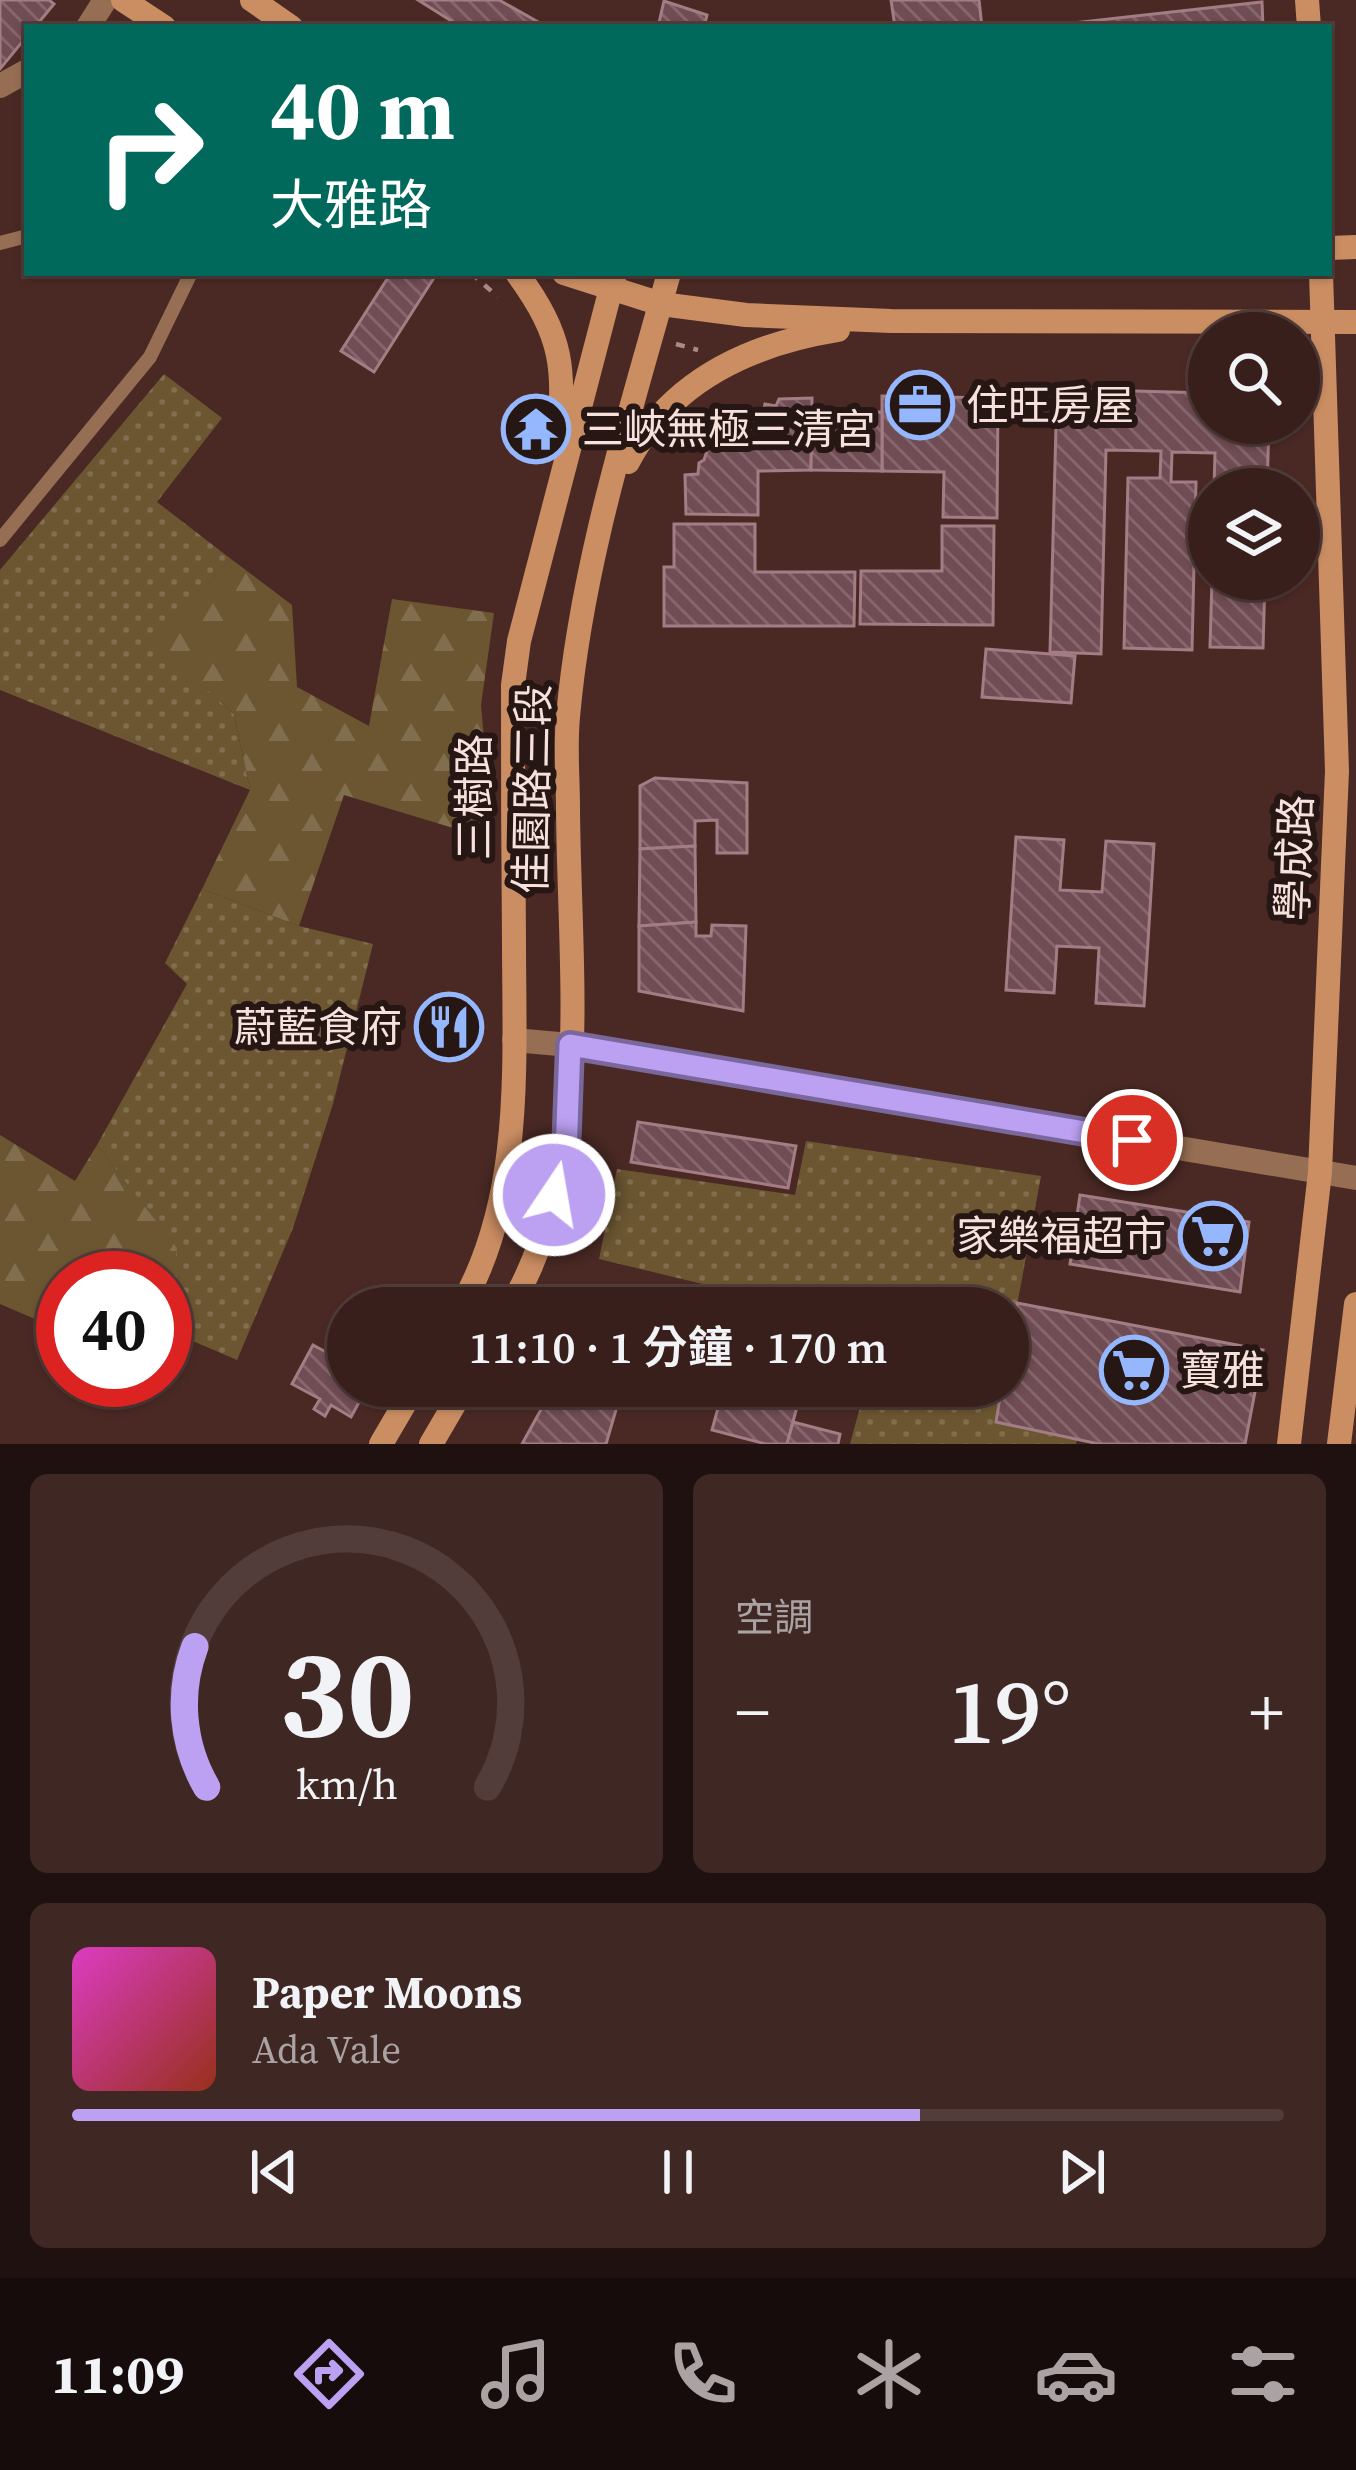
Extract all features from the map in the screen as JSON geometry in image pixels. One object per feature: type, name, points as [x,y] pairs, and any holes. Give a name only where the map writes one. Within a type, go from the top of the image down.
[{"type":"street","points":[[123,0],[159,24]]},
{"type":"street","points":[[252,0],[287,24]]},
{"type":"street","points":[[519,276],[552,330],[564,382],[550,524]]},
{"type":"street","points":[[582,276],[612,281],[661,304],[728,314],[891,320],[1356,322]]},
{"type":"street","name":"佳園路三段","points":[[520,1287],[543,1237],[566,1154],[570,1045],[567,722],[577,635],[668,276]]},
{"type":"street","name":"學成路","points":[[1289,1444],[1320,1172],[1337,771],[1321,276]]},
{"type":"street","name":"三樹路","points":[[473,1287],[497,1222],[510,1147],[513,685],[519,641],[612,281]]},
{"type":"street","points":[[610,496],[640,438],[692,384],[745,356],[805,335],[891,320]]},
{"type":"street","points":[[514,1040],[570,1045],[1356,1178]]},
{"type":"street","points":[[1339,1444],[1356,1304]]},
{"type":"street","points":[[381,1444],[403,1407]]},
{"type":"street","points":[[431,1444],[453,1407]]},
{"type":"lane","points":[[0,540],[150,357],[190,276]]},
{"type":"path","points":[[474,276],[510,310]]},
{"type":"path","points":[[676,344],[703,351]]},
{"type":"green space","points":[[164,374],[222,418],[157,502],[231,559],[153,641],[234,714],[250,790],[0,690],[0,570]]},
{"type":"green space","points":[[231,559],[292,605],[297,687],[369,726],[392,599],[494,613],[481,705],[493,840],[344,795],[299,926],[202,889],[250,790],[234,714],[152,641]]},
{"type":"green space","points":[[202,889],[299,926],[373,944],[333,1104],[293,1228],[237,1360],[192,1341],[192,1251],[176,1251],[97,1145],[187,984],[165,963]]},
{"type":"green space","points":[[0,1135],[75,1181],[97,1145],[177,1251],[36,1251],[36,1319],[0,1304]]},
{"type":"green space","points":[[806,1141],[1041,1176],[1020,1287],[715,1287],[599,1259],[617,1169],[795,1195]]},
{"type":"green space","points":[[860,1407],[998,1407],[996,1422],[1077,1440],[1076,1444],[850,1444]]},
{"type":"building","points":[[0,0],[49,0],[54,4],[37,24],[24,24],[24,40],[0,69]]},
{"type":"building","points":[[418,0],[499,0],[542,24],[456,24]]},
{"type":"building","points":[[891,0],[979,0],[982,24],[895,24]]},
{"type":"building","points":[[664,1],[707,15],[705,24],[659,24]]},
{"type":"building","points":[[1262,2],[1263,24],[1063,24]]},
{"type":"building","points":[[389,276],[435,276],[374,372],[341,351]]},
{"type":"building","points":[[1057,389],[1188,392],[1188,444],[1268,444],[1268,468],[1215,468],[1215,453],[1172,452],[1171,482],[1188,482],[1192,650],[1124,648],[1128,478],[1160,478],[1161,451],[1106,450],[1101,654],[1050,652]]},
{"type":"building","points":[[882,396],[998,398],[997,518],[943,517],[944,472],[882,471]]},
{"type":"building","points":[[812,398],[811,470],[758,471],[758,515],[686,514],[685,475],[698,474],[709,445],[745,416],[762,417],[765,404]]},
{"type":"building","points":[[882,412],[882,471],[811,470],[812,413]]},
{"type":"building","points":[[674,524],[755,524],[755,572],[855,572],[854,626],[664,626],[664,567],[674,567]]},
{"type":"building","points":[[942,526],[994,526],[993,625],[860,624],[861,571],[942,571]]},
{"type":"building","points":[[1211,600],[1264,600],[1263,648],[1210,647]]},
{"type":"building","points":[[986,649],[1075,656],[1071,703],[982,697]]},
{"type":"building","points":[[655,778],[747,783],[747,853],[717,853],[717,820],[695,821],[695,846],[640,849],[640,786]]},
{"type":"building","points":[[1016,837],[1064,840],[1060,890],[1102,892],[1106,841],[1154,844],[1144,1006],[1096,1003],[1099,948],[1057,946],[1054,993],[1006,990]]},
{"type":"building","points":[[695,846],[696,922],[639,926],[640,849]]},
{"type":"building","points":[[696,922],[696,936],[711,936],[712,925],[746,926],[743,1011],[639,991],[639,926]]},
{"type":"building","points":[[638,1122],[796,1146],[788,1188],[631,1162]]},
{"type":"building","points":[[1080,1195],[1249,1222],[1240,1292],[1070,1264]]},
{"type":"building","name":"寶雅","points":[[1029,1305],[1263,1350],[1245,1444],[1099,1444],[996,1422],[998,1407],[1029,1407]]},
{"type":"building","points":[[313,1345],[327,1353],[330,1407],[325,1416],[314,1409],[320,1399],[292,1384]]},
{"type":"building","points":[[334,1407],[356,1407],[351,1417]]},
{"type":"building","points":[[542,1407],[617,1407],[606,1444],[522,1444]]},
{"type":"building","points":[[718,1407],[797,1407],[787,1444],[766,1444],[712,1430]]},
{"type":"building","points":[[793,1422],[840,1434],[838,1444],[787,1444]]},
{"type":"place","name":"住旺房屋","points":[[920,405]]},
{"type":"place","name":"三峽無極三清宮","points":[[536,429]]},
{"type":"place","name":"蔚藍食府","points":[[449,1027]]},
{"type":"place","name":"家樂福超市","points":[[1213,1236]]},
{"type":"place","name":"寶雅","points":[[1134,1370]]},
{"type":"route","points":[[554,1195],[566,1154],[570,1045],[1132,1140]]}]
